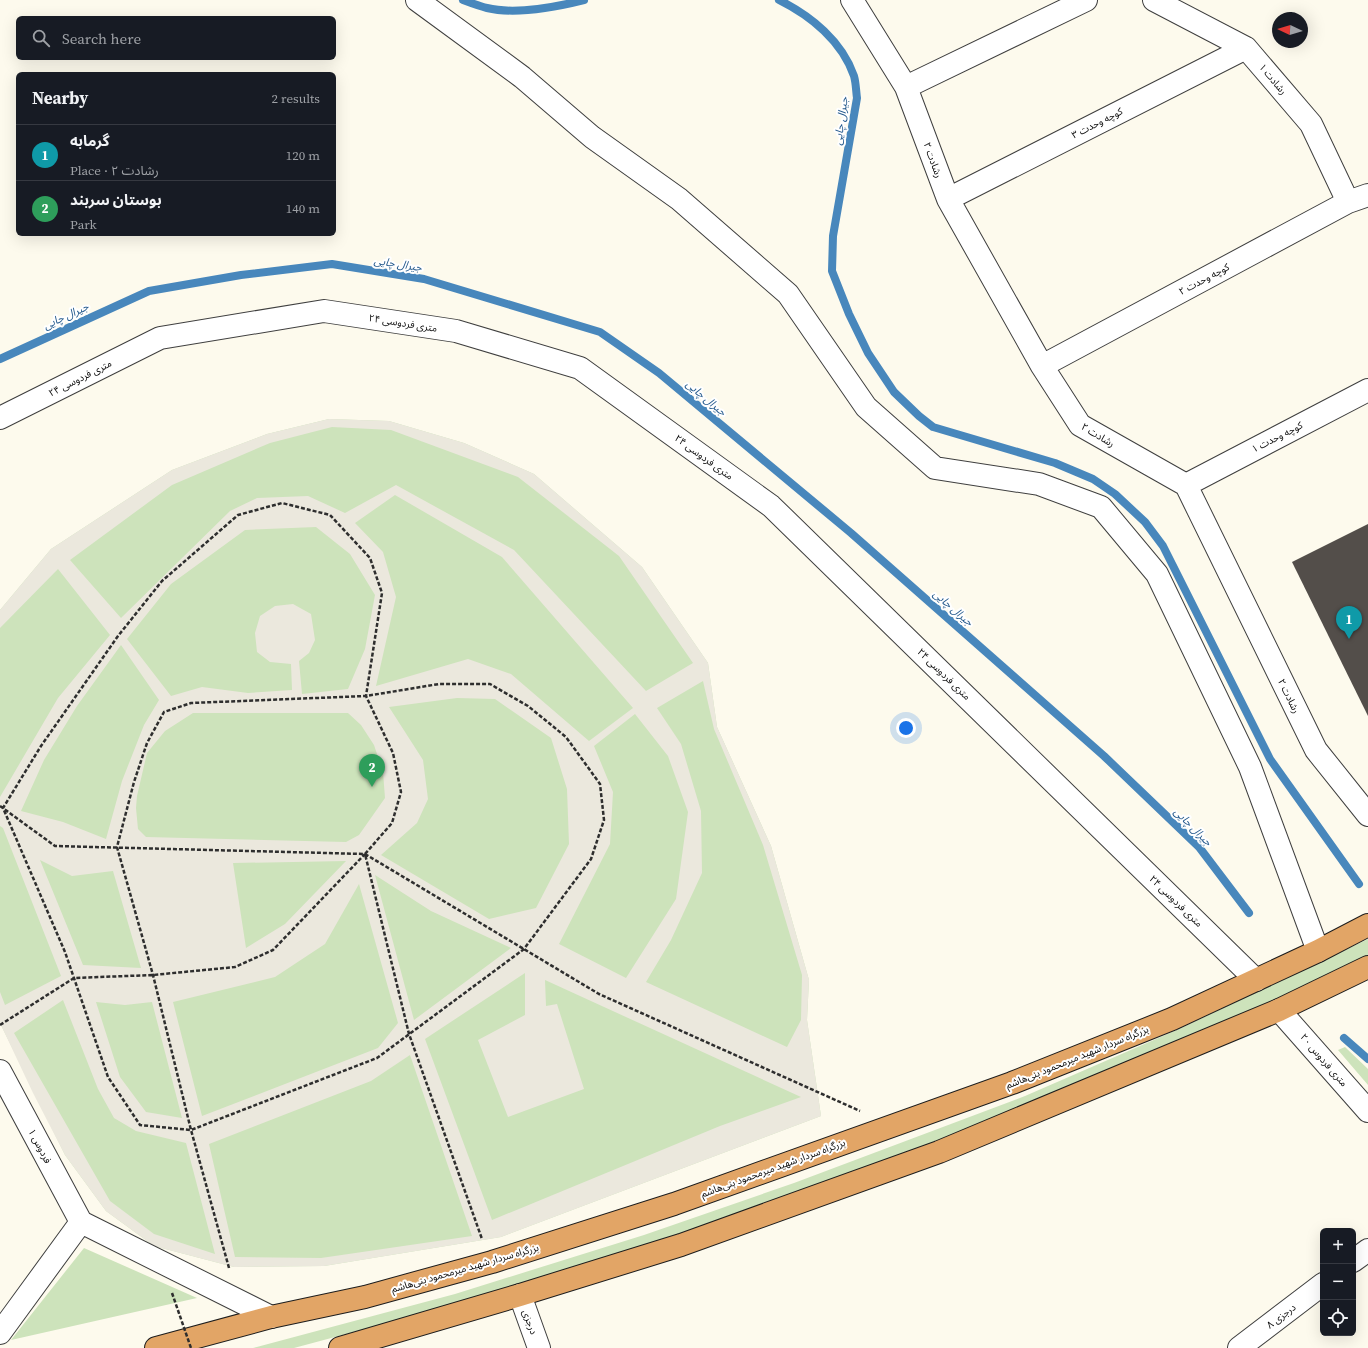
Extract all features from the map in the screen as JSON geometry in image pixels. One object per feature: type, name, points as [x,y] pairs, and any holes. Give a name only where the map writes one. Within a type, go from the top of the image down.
[{"type":"highway","name":"بزرگراه سردار شهید میرمحمود بنی‌هاشم","points":[[156,1348],[271,1317],[365,1297],[492,1262],[674,1204],[1012,1084],[1172,1019],[1318,951],[1368,925]]},
{"type":"highway","points":[[340,1348],[520,1295],[681,1245],[939,1152],[1279,1010],[1368,967]]},
{"type":"street","points":[[417,0],[522,77],[592,138],[679,199],[788,294],[866,407],[934,468],[1038,484],[1101,507],[1157,574],[1250,767],[1318,951]]},
{"type":"street","name":"رشادت ۲","points":[[852,0],[906,87],[948,199],[1042,366],[1080,425],[1186,485],[1316,750],[1364,804]]},
{"type":"street","points":[[906,87],[1086,0]]},
{"type":"street","name":"رشادت ۱","points":[[1154,0],[1246,48],[1310,124],[1358,198]]},
{"type":"street","name":"کوچه وحدت ۳","points":[[948,199],[1246,48]]},
{"type":"street","name":"کوچه وحدت ۲","points":[[1042,366],[1358,198]]},
{"type":"street","name":"۲۴ متری فردوسی","points":[[0,418],[160,338],[324,311],[456,332],[580,368],[771,506],[1256,980]]},
{"type":"street","name":"کوچه وحدت ۱","points":[[1186,485],[1368,390]]},
{"type":"street","name":"۲۰ متری فردوس","points":[[1279,1010],[1368,1111]]},
{"type":"street","name":"فردوس ۱","points":[[0,1071],[81,1222]]},
{"type":"street","points":[[0,1333],[81,1222],[271,1317]]},
{"type":"street","points":[[1356,1259],[1368,1250]]},
{"type":"street","name":"درجزی ۸","points":[[1239,1348],[1320,1286]]},
{"type":"street","name":"درجزی","points":[[520,1295],[539,1348]]},
{"type":"path","points":[[0,1024],[74,978],[153,975],[234,967],[273,950],[392,824],[401,792],[392,753],[366,696],[382,594],[370,558],[330,515],[282,503],[238,515],[162,581],[118,636],[41,746],[3,808]]},
{"type":"path","points":[[3,808],[65,952],[108,1077],[140,1125],[191,1130],[377,1058],[524,949],[591,859],[604,820],[600,784],[566,737],[528,706],[490,684],[439,684],[366,696],[191,703],[164,712],[147,743],[134,782],[117,847],[153,975],[191,1130],[238,1300]]},
{"type":"path","points":[[0,806],[55,846],[365,854],[599,994],[818,1091],[891,1126]]},
{"type":"path","points":[[365,854],[409,1034],[482,1241],[492,1262]]},
{"type":"path","points":[[172,1292],[191,1348]]},
{"type":"green space","points":[[329,419],[389,421],[464,443],[534,474],[642,567],[708,663],[717,727],[771,846],[809,980],[807,1020],[821,1116],[501,1237],[324,1266],[234,1267],[154,1246],[106,1211],[65,1155],[0,1023],[0,610],[51,549],[172,470],[267,434]]},
{"type":"green space","points":[[1368,939],[1368,955],[1270,1003],[1185,1041],[798,1197],[458,1304],[294,1348],[253,1348],[455,1294],[644,1235],[794,1183],[1025,1096],[1179,1029]]},
{"type":"green space","points":[[1345,1047],[1368,1069],[1368,1085],[1338,1050]]},
{"type":"green space","points":[[84,1248],[197,1298],[11,1340]]},
{"type":"shaded area","points":[[329,419],[389,421],[464,443],[534,474],[642,567],[708,663],[717,727],[771,846],[809,980],[807,1020],[821,1116],[501,1237],[324,1266],[234,1267],[154,1246],[106,1211],[65,1155],[33,1093],[0,1023],[0,992],[5,1005],[61,976],[3,828],[0,826],[0,797],[58,698],[110,635],[58,569],[0,628],[0,610],[51,549],[172,470],[267,434]],"holes":[[[332,427],[391,430],[518,477],[619,556],[693,663],[646,691],[514,550],[396,485],[345,513],[308,496],[257,498],[230,511],[121,618],[70,560],[172,485],[270,443]],[[395,495],[502,557],[633,708],[589,741],[511,674],[468,659],[376,686],[396,597],[383,552],[355,523]],[[316,527],[350,554],[375,595],[365,649],[348,689],[302,694],[299,661],[309,653],[315,640],[311,614],[293,604],[275,606],[260,616],[255,633],[257,652],[270,662],[291,664],[292,690],[248,693],[202,687],[171,696],[127,639],[171,584],[245,530]],[[121,645],[159,700],[144,725],[122,781],[106,839],[63,822],[21,811],[44,760],[77,706]],[[703,681],[714,729],[763,845],[802,975],[801,1020],[787,1047],[646,982],[671,940],[702,873],[701,811],[681,744],[657,708]],[[457,698],[495,699],[551,738],[567,789],[569,844],[536,908],[489,919],[381,855],[417,823],[428,799],[423,760],[389,707]],[[193,713],[348,713],[361,725],[374,745],[383,772],[385,798],[359,835],[346,842],[146,837],[138,829],[136,808],[137,796],[147,753],[165,731]],[[635,714],[668,756],[688,812],[676,899],[626,978],[559,944],[610,844],[613,792],[594,746]],[[40,860],[72,876],[113,871],[141,968],[83,965]],[[346,861],[285,924],[246,948],[233,863]],[[375,875],[431,911],[511,948],[414,1020]],[[359,884],[398,1023],[378,1048],[202,1116],[173,1002],[275,977],[325,944]],[[525,973],[525,1015],[478,1040],[508,1117],[584,1089],[557,1004],[546,1006],[545,980],[801,1097],[720,1126],[492,1220],[425,1039]],[[63,1000],[98,1089],[114,1118],[136,1131],[186,1143],[215,1254],[154,1234],[110,1201],[14,1033]],[[96,1002],[125,1005],[152,1002],[182,1118],[146,1112],[120,1077]],[[410,1055],[472,1236],[321,1258],[235,1257],[209,1144],[371,1081]]]},
{"type":"building","points":[[1368,524],[1368,716],[1292,562]]},
{"type":"waterway","name":"جیرال چایی","points":[[463,0],[487,8],[510,11],[536,9],[584,0]]},
{"type":"waterway","name":"جیرال چایی","points":[[779,0],[803,14],[824,31],[842,52],[849,63],[854,76],[857,98],[833,236],[832,271],[849,314],[868,353],[894,392],[933,427],[1055,463],[1093,479],[1115,494],[1145,522],[1163,546],[1270,759],[1359,884]]},
{"type":"waterway","name":"جیرال چایی","points":[[0,359],[149,291],[241,275],[332,264],[424,279],[600,332],[659,373],[851,533],[1104,756],[1199,847],[1249,913]]},
{"type":"waterway","name":"جیرال چایی","points":[[1344,1038],[1368,1059]]},
{"type":"place","name":"گرمابه","points":[[1349,639]]},
{"type":"place","name":"بوستان سربند","points":[[372,787]]}]
